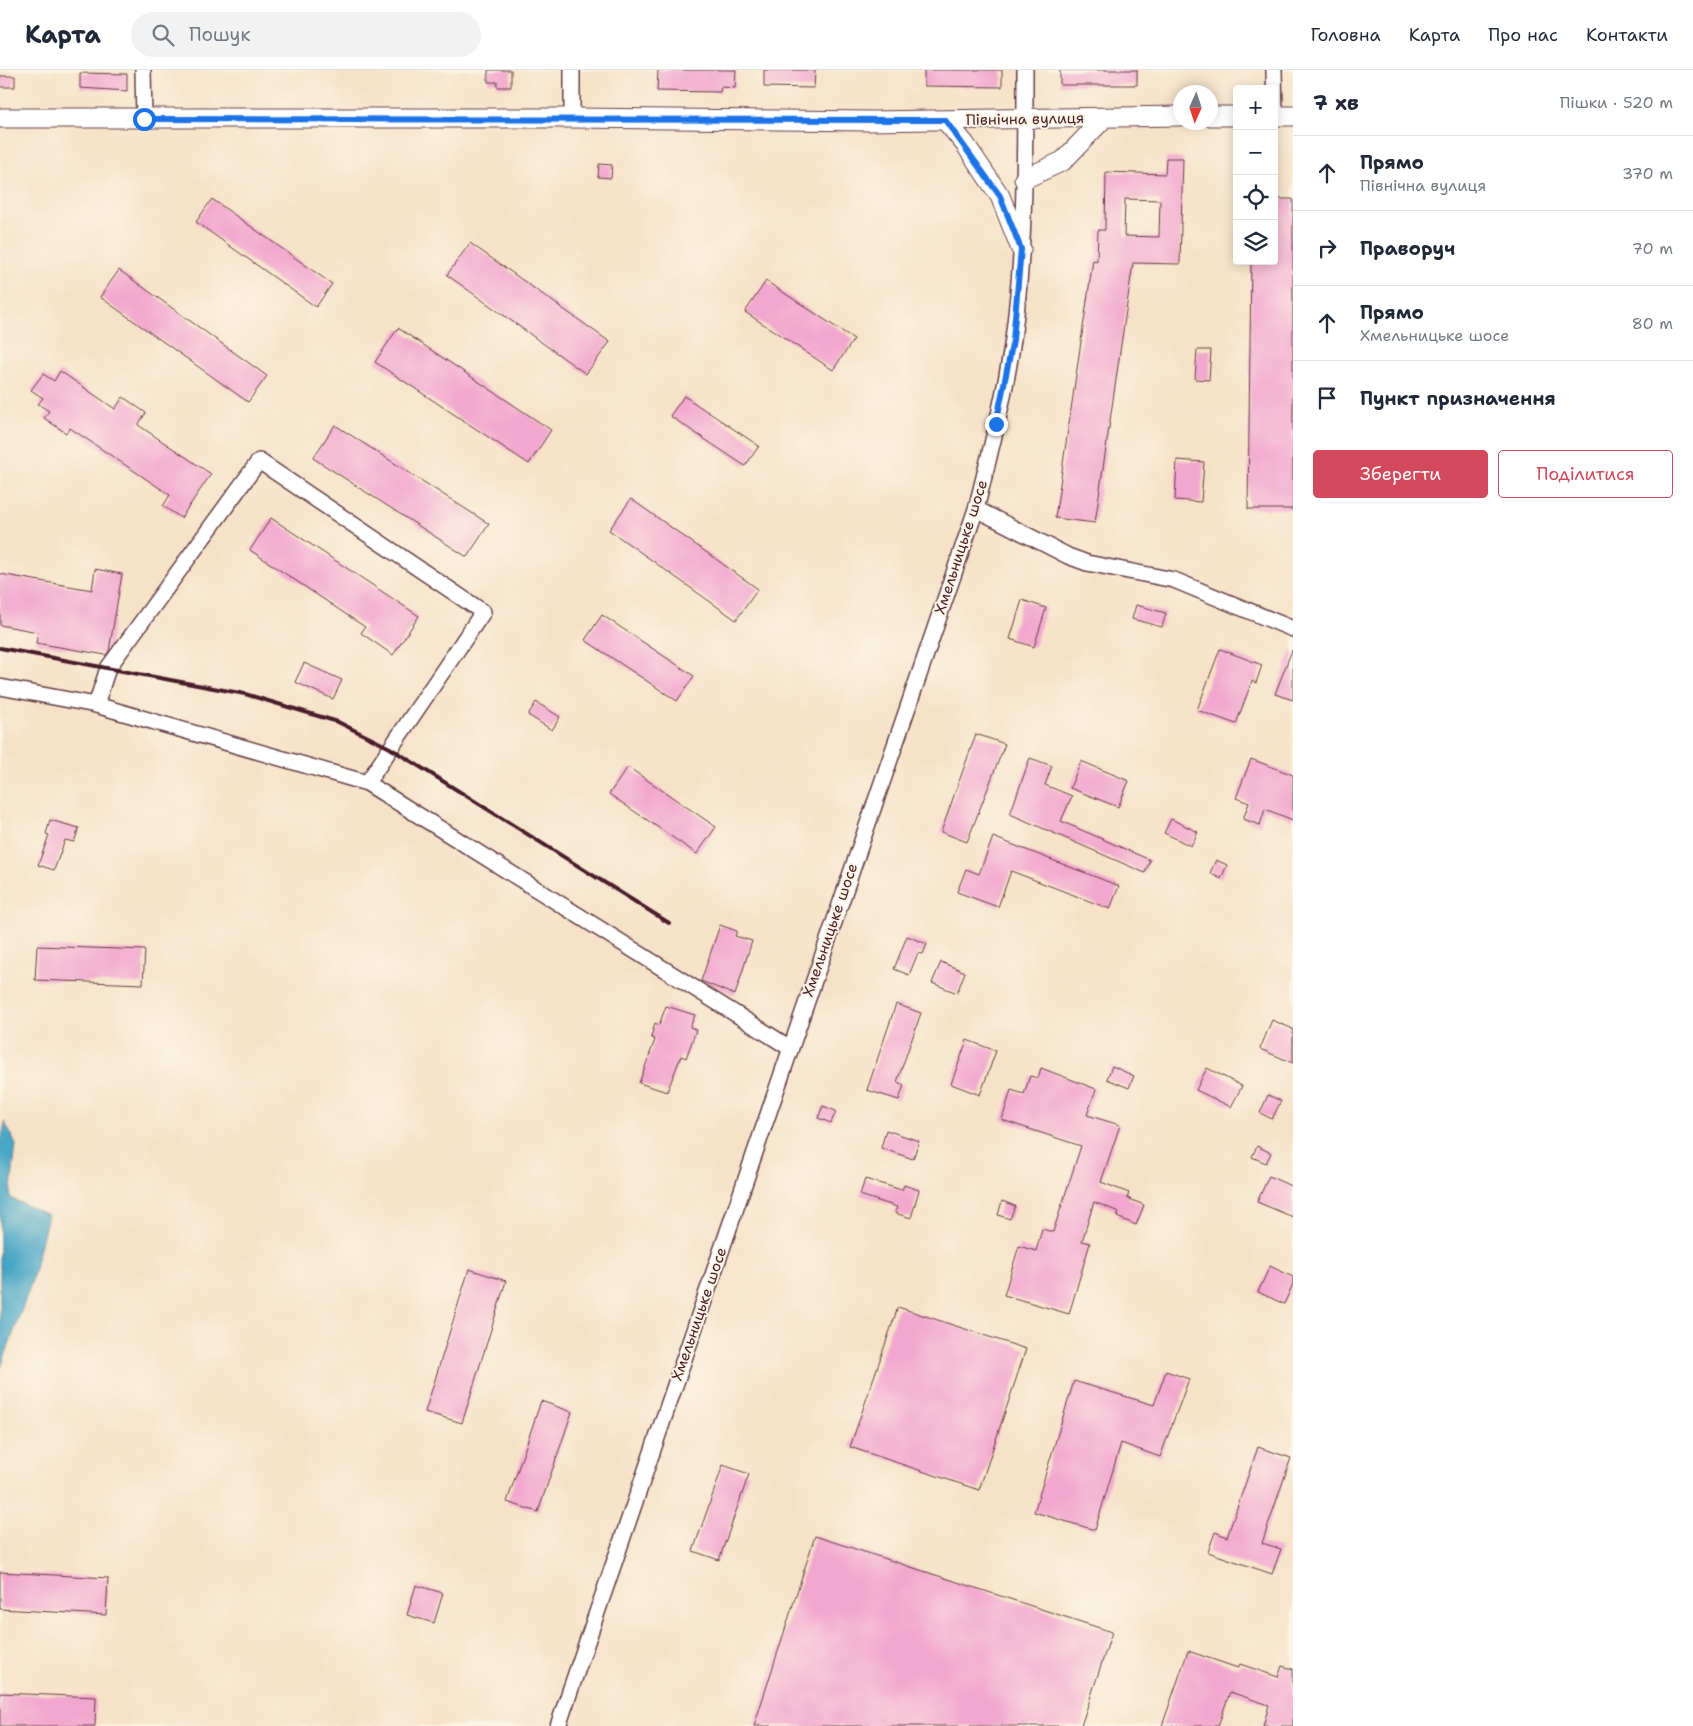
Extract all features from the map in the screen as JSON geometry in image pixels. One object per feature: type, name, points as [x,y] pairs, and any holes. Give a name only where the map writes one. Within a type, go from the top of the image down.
[{"type":"main road","name":"Північна вулиця","points":[[0,118],[945,120],[1173,116]]},
{"type":"main road","points":[[1218,116],[1233,116]]},
{"type":"main road","points":[[1278,116],[1293,116]]},
{"type":"main road","points":[[1024,179],[1063,161],[1105,118]]},
{"type":"main road","points":[[945,120],[970,151],[1000,196],[1021,249]]},
{"type":"street","points":[[143,70],[144,119]]},
{"type":"street","points":[[572,70],[572,118]]},
{"type":"street","name":"Хмельницьке шосе","points":[[558,1726],[976,509],[1006,378],[1019,292],[1024,179],[1024,70]]},
{"type":"street","points":[[1274,70],[1274,85]]},
{"type":"street","points":[[96,705],[108,668],[259,461],[483,612],[367,783]]},
{"type":"street","points":[[976,509],[1081,561],[1174,580],[1293,629]]},
{"type":"street","points":[[0,687],[96,705],[367,783],[790,1048]]},
{"type":"water","points":[[5,1122],[16,1145],[10,1198],[48,1215],[32,1281],[0,1370],[0,1147]]},
{"type":"building","points":[[488,70],[511,70],[511,87],[497,87],[497,82],[488,82]]},
{"type":"building","points":[[658,70],[736,70],[735,88],[721,87],[720,92],[657,91]]},
{"type":"building","points":[[764,70],[815,70],[814,88],[764,87]]},
{"type":"building","points":[[924,70],[1002,70],[1002,87],[924,86]]},
{"type":"building","points":[[1060,70],[1137,70],[1137,85],[1060,85]]},
{"type":"building","points":[[80,73],[127,74],[127,91],[80,88]]},
{"type":"building","points":[[0,76],[15,76],[15,87],[0,87]]},
{"type":"building","points":[[1166,158],[1183,158],[1180,264],[1133,263],[1095,523],[1055,518],[1093,260],[1097,261],[1098,230],[1105,230],[1106,172],[1165,174]],"holes":[[[1125,199],[1160,200],[1159,237],[1124,236]]]},
{"type":"building","points":[[599,164],[612,165],[611,178],[598,177]]},
{"type":"building","points":[[212,199],[332,284],[316,307],[196,222]]},
{"type":"building","points":[[1278,199],[1293,199],[1293,509],[1248,509],[1251,265],[1278,265]]},
{"type":"building","points":[[470,243],[610,342],[586,374],[447,275]]},
{"type":"building","points":[[119,270],[267,376],[248,402],[100,297]]},
{"type":"building","points":[[766,281],[854,339],[833,370],[745,312]]},
{"type":"building","points":[[398,328],[551,430],[529,464],[375,362]]},
{"type":"building","points":[[1197,350],[1211,350],[1209,380],[1195,379]]},
{"type":"building","points":[[60,371],[115,409],[123,397],[146,413],[138,425],[211,474],[181,518],[163,506],[170,495],[70,428],[66,433],[44,418],[49,411],[38,404],[43,398],[31,390],[43,374],[54,381]]},
{"type":"building","points":[[684,396],[759,446],[745,466],[670,416]]},
{"type":"building","points":[[335,425],[489,524],[467,557],[313,458]]},
{"type":"building","points":[[1177,460],[1204,462],[1201,502],[1175,500]]},
{"type":"building","points":[[631,499],[758,589],[736,620],[609,530]]},
{"type":"building","points":[[271,518],[419,616],[393,655],[361,633],[365,627],[250,550]]},
{"type":"building","points":[[95,569],[122,574],[109,651],[106,655],[36,643],[38,632],[0,625],[0,574],[92,590]]},
{"type":"building","points":[[1022,600],[1046,608],[1034,647],[1010,639]]},
{"type":"building","points":[[1136,605],[1166,613],[1162,627],[1132,619]]},
{"type":"building","points":[[602,615],[694,676],[677,701],[585,640]]},
{"type":"building","points":[[1220,649],[1262,665],[1256,683],[1252,681],[1236,724],[1197,710]]},
{"type":"building","points":[[1293,650],[1293,700],[1275,694]]},
{"type":"building","points":[[304,663],[342,680],[333,699],[295,682]]},
{"type":"building","points":[[536,702],[560,717],[552,730],[528,715]]},
{"type":"building","points":[[976,734],[1005,744],[967,842],[941,832]]},
{"type":"building","points":[[1030,758],[1052,766],[1045,785],[1072,796],[1061,821],[1150,860],[1145,873],[1010,814]]},
{"type":"building","points":[[1251,759],[1293,775],[1293,820],[1265,809],[1260,825],[1243,819],[1249,803],[1236,798]]},
{"type":"building","points":[[1081,761],[1129,781],[1118,807],[1070,788]]},
{"type":"building","points":[[628,767],[716,827],[697,854],[609,794]]},
{"type":"building","points":[[1171,819],[1198,832],[1191,846],[1164,833]]},
{"type":"building","points":[[50,820],[79,828],[74,842],[65,840],[54,870],[38,865],[49,835],[46,834]]},
{"type":"building","points":[[993,837],[1119,886],[1110,909],[1011,871],[998,907],[957,892],[966,869],[979,874]]},
{"type":"building","points":[[1216,860],[1227,865],[1221,879],[1210,873]]},
{"type":"building","points":[[720,925],[737,931],[735,936],[752,941],[735,995],[701,981]]},
{"type":"building","points":[[907,936],[927,944],[923,954],[918,953],[909,975],[894,969]]},
{"type":"building","points":[[37,946],[145,950],[143,984],[35,980]]},
{"type":"building","points":[[941,962],[965,972],[957,993],[932,983]]},
{"type":"building","points":[[896,1004],[921,1013],[897,1082],[904,1085],[899,1100],[867,1090]]},
{"type":"building","points":[[666,1006],[695,1015],[690,1027],[696,1030],[686,1058],[681,1056],[667,1092],[639,1083],[655,1040],[651,1037],[655,1023],[659,1025]]},
{"type":"building","points":[[1272,1020],[1293,1029],[1293,1063],[1260,1049]]},
{"type":"building","points":[[967,1040],[996,1051],[980,1095],[951,1084]]},
{"type":"building","points":[[1112,1066],[1134,1076],[1129,1088],[1107,1079]]},
{"type":"building","points":[[1041,1068],[1096,1089],[1087,1115],[1120,1125],[1101,1182],[1129,1193],[1127,1198],[1144,1205],[1136,1225],[1117,1217],[1119,1212],[1094,1202],[1082,1241],[1090,1243],[1069,1314],[1004,1295],[1019,1246],[1036,1251],[1042,1229],[1053,1232],[1081,1146],[1002,1120],[1011,1090],[1024,1094],[1030,1076],[1038,1078]]},
{"type":"building","points":[[1207,1068],[1242,1086],[1231,1107],[1196,1090]]},
{"type":"building","points":[[1268,1095],[1281,1101],[1272,1119],[1260,1113]]},
{"type":"building","points":[[823,1106],[836,1111],[831,1123],[818,1118]]},
{"type":"building","points":[[886,1130],[919,1141],[913,1159],[881,1148]]},
{"type":"building","points":[[1257,1146],[1271,1153],[1266,1163],[1252,1157]]},
{"type":"building","points":[[1269,1176],[1293,1187],[1293,1217],[1257,1202]]},
{"type":"building","points":[[865,1179],[902,1190],[904,1185],[919,1190],[911,1218],[895,1213],[897,1207],[860,1195]]},
{"type":"building","points":[[1002,1201],[1015,1206],[1010,1219],[998,1215]]},
{"type":"building","points":[[1270,1266],[1293,1277],[1293,1284],[1284,1304],[1258,1292]]},
{"type":"building","points":[[469,1269],[506,1281],[462,1423],[425,1412]]},
{"type":"building","points":[[898,1307],[1026,1349],[979,1490],[850,1447]]},
{"type":"building","points":[[1166,1371],[1189,1379],[1160,1457],[1121,1443],[1095,1530],[1034,1512],[1074,1381],[1154,1405]]},
{"type":"building","points":[[541,1401],[572,1412],[538,1512],[507,1502]]},
{"type":"building","points":[[1258,1447],[1291,1458],[1262,1543],[1281,1549],[1272,1574],[1208,1552],[1215,1532],[1227,1537]]},
{"type":"building","points":[[723,1465],[749,1474],[719,1560],[693,1551]]},
{"type":"building","points":[[815,1536],[1112,1632],[1081,1726],[754,1726]]},
{"type":"building","points":[[0,1572],[108,1578],[106,1615],[0,1609]]},
{"type":"building","points":[[416,1585],[443,1593],[434,1623],[407,1615]]},
{"type":"building","points":[[1188,1651],[1238,1668],[1240,1664],[1278,1677],[1282,1666],[1293,1669],[1293,1726],[1263,1726],[1269,1705],[1230,1692],[1218,1726],[1162,1726]]},
{"type":"building","points":[[0,1693],[96,1697],[95,1726],[0,1726]]},
{"type":"railway","points":[[0,648],[245,694],[338,722],[390,748],[669,923]]},
{"type":"route","points":[[144,119],[572,118],[945,120],[965,144],[1000,196],[1021,249],[1019,292],[1013,340],[996,424]]}]
